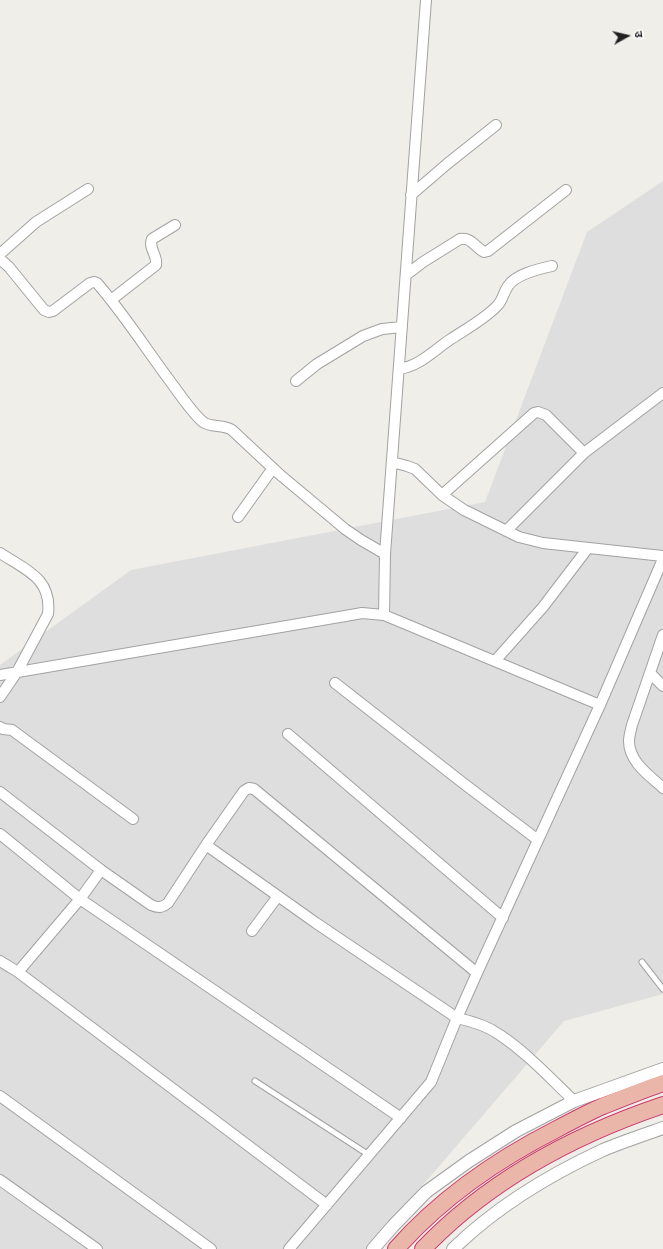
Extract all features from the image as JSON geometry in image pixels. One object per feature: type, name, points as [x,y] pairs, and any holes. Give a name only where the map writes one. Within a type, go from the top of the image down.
[{"type":"highway","points":[[396,1249],[412,1231],[441,1204],[471,1180],[510,1154],[602,1106],[663,1083]]},
{"type":"highway","points":[[424,1249],[456,1217],[496,1187],[525,1168],[573,1141],[603,1127],[663,1105]]},
{"type":"street","points":[[384,615],[385,554],[426,0]]},
{"type":"street","points":[[411,195],[446,164],[496,124]]},
{"type":"street","points":[[0,254],[36,222],[88,189]]},
{"type":"street","points":[[406,275],[423,262],[460,239],[465,238],[484,252],[488,251],[566,190]]},
{"type":"street","points":[[111,300],[156,265],[157,261],[151,241],[175,225]]},
{"type":"street","points":[[0,259],[44,310],[49,312],[53,312],[90,283],[98,283],[198,417],[209,424],[232,430],[273,468],[345,529],[385,554]]},
{"type":"street","points":[[399,369],[406,368],[421,361],[449,340],[487,316],[498,306],[508,285],[534,270],[552,266]]},
{"type":"street","points":[[296,381],[317,364],[363,336],[382,329],[402,327]]},
{"type":"street","points":[[506,531],[584,453],[663,393]]},
{"type":"street","points":[[442,495],[534,413],[538,412],[546,416],[584,453]]},
{"type":"street","points":[[289,1249],[431,1082],[461,1018],[477,973],[600,705],[663,558],[542,543],[519,537],[464,510],[442,495],[414,469],[392,462]]},
{"type":"street","points":[[238,517],[273,468]]},
{"type":"street","points":[[494,661],[542,607],[588,548]]},
{"type":"street","points":[[0,553],[34,575],[39,580],[48,594],[49,604],[48,614],[18,672],[0,697]]},
{"type":"street","points":[[0,675],[351,615],[384,615],[600,705]]},
{"type":"street","points":[[663,635],[632,725],[629,741],[630,752],[639,767],[663,788]]},
{"type":"street","points":[[650,673],[663,686]]},
{"type":"street","points":[[335,683],[538,840]]},
{"type":"street","points":[[1,730],[12,730],[133,819]]},
{"type":"street","points":[[288,734],[503,918]]},
{"type":"street","points":[[1,795],[101,870],[151,905],[163,907],[168,903],[244,791],[249,788],[254,789],[477,973]]},
{"type":"street","points":[[0,834],[80,899],[401,1118]]},
{"type":"street","points":[[206,845],[316,924],[461,1018],[499,1034],[514,1045],[574,1101]]},
{"type":"street","points":[[18,972],[80,899],[101,870]]},
{"type":"street","points":[[252,931],[278,896]]},
{"type":"street","points":[[0,961],[18,972],[327,1205]]},
{"type":"street","points":[[373,1249],[426,1192],[469,1161],[516,1131],[574,1101],[663,1070]]},
{"type":"street","points":[[0,1096],[211,1249]]},
{"type":"street","points":[[453,1249],[469,1234],[505,1206],[559,1172],[604,1150],[663,1128]]},
{"type":"street","points":[[0,1180],[97,1249]]},
{"type":"lane","points":[[642,962],[663,989]]},
{"type":"lane","points":[[255,1081],[369,1155]]},
{"type":"shaded area","points":[[663,181],[663,994],[564,1021],[368,1249],[0,1249],[0,665],[131,570],[485,502],[587,232]]}]
